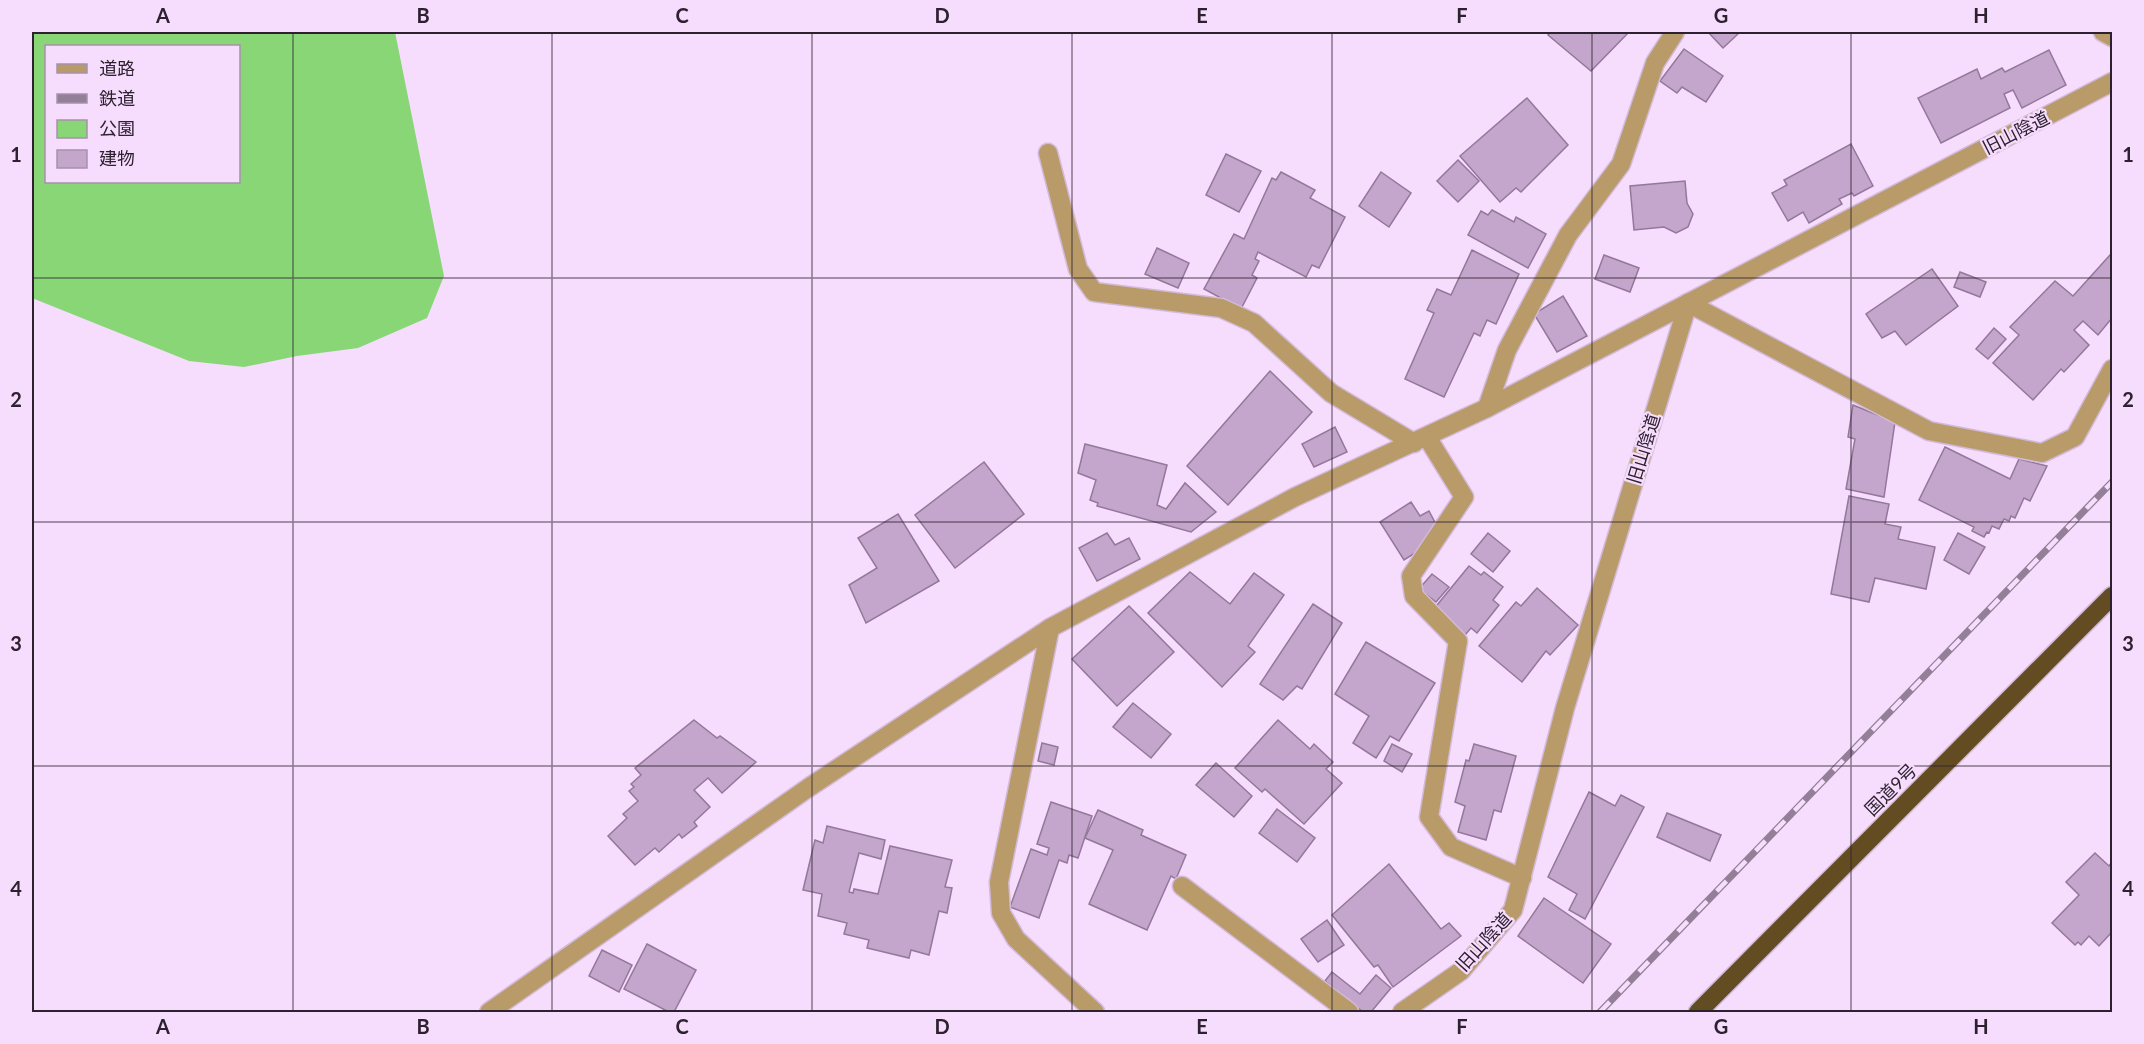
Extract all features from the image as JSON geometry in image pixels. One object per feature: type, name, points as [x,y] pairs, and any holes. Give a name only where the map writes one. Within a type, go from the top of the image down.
[{"type":"highway","name":"国道9号","points":[[1698,1012],[2112,596]]},
{"type":"street","points":[[1487,408],[1508,350],[1568,235],[1621,164],[1655,63],[1675,32]]},
{"type":"street","points":[[2103,32],[2112,37]]},
{"type":"street","name":"旧山陰道","points":[[1402,1012],[1461,971],[1513,910],[1565,708],[1688,303],[2112,82]]},
{"type":"street","points":[[1048,153],[1078,269],[1094,292],[1221,308],[1254,323],[1331,393],[1421,440],[1464,497],[1411,576],[1414,596],[1458,641],[1429,817],[1451,848],[1522,878]]},
{"type":"street","points":[[489,1012],[808,788],[1050,628],[1295,497],[1487,408],[1688,303],[1929,431],[2042,453],[2075,437],[2112,369]]},
{"type":"street","points":[[1050,628],[999,882],[1001,913],[1016,939],[1095,1012]]},
{"type":"street","points":[[1182,886],[1349,1012]]},
{"type":"green space","points":[[32,32],[395,32],[444,276],[427,318],[358,348],[297,356],[244,367],[189,361],[32,298]]},
{"type":"building","points":[[1551,32],[1629,32],[1591,71],[1548,35]]},
{"type":"building","points":[[1708,32],[1740,32],[1723,48]]},
{"type":"building","points":[[1684,49],[1723,76],[1706,102],[1682,87],[1677,93],[1660,81]]},
{"type":"building","points":[[2049,50],[2066,85],[2022,108],[2013,90],[2004,94],[2010,108],[1941,143],[1918,98],[1977,69],[1981,79],[2002,68],[2005,72]]},
{"type":"building","points":[[1527,98],[1568,145],[1521,192],[1516,188],[1500,202],[1460,156]]},
{"type":"building","points":[[1851,144],[1873,186],[1854,196],[1852,193],[1839,199],[1842,204],[1809,223],[1803,212],[1788,221],[1772,193],[1787,185],[1784,180]]},
{"type":"building","points":[[1226,154],[1261,171],[1239,212],[1206,195]]},
{"type":"building","points":[[1458,160],[1479,181],[1458,202],[1437,181]]},
{"type":"building","points":[[1281,172],[1315,190],[1310,198],[1345,217],[1319,268],[1312,265],[1306,277],[1258,252],[1255,259],[1259,261],[1252,275],[1257,278],[1241,309],[1204,289],[1234,234],[1244,239],[1272,178],[1276,180]]},
{"type":"building","points":[[1381,172],[1411,193],[1389,227],[1359,206]]},
{"type":"building","points":[[1685,181],[1687,203],[1693,214],[1688,227],[1676,233],[1664,227],[1634,230],[1630,186]]},
{"type":"building","points":[[1492,210],[1514,222],[1516,217],[1546,234],[1528,268],[1468,235],[1481,211],[1488,215]]},
{"type":"building","points":[[1157,248],[1189,263],[1178,288],[1145,274]]},
{"type":"building","points":[[1472,250],[1519,274],[1496,324],[1487,320],[1480,336],[1474,333],[1444,397],[1405,379],[1434,313],[1427,310],[1437,289],[1451,295]]},
{"type":"building","points":[[1604,255],[1639,268],[1630,292],[1595,279]]},
{"type":"building","points":[[2110,255],[2112,258],[2112,318],[2098,335],[2083,321],[2074,330],[2089,345],[2064,372],[2061,369],[2033,400],[1993,363],[2019,335],[2010,327],[2055,281],[2073,296]]},
{"type":"building","points":[[1932,269],[1958,306],[1906,345],[1895,331],[1882,338],[1866,314]]},
{"type":"building","points":[[1960,272],[1986,282],[1980,297],[1954,287]]},
{"type":"building","points":[[1563,296],[1587,336],[1557,352],[1534,314]]},
{"type":"building","points":[[1994,328],[2006,339],[1988,359],[1976,349]]},
{"type":"building","points":[[1270,371],[1312,412],[1228,505],[1187,466]]},
{"type":"building","points":[[1853,405],[1895,422],[1884,497],[1846,489],[1855,439],[1848,437]]},
{"type":"building","points":[[1335,427],[1347,452],[1314,467],[1302,444]]},
{"type":"building","points":[[1085,444],[1167,465],[1157,505],[1166,509],[1185,483],[1216,512],[1191,532],[1097,506],[1098,503],[1090,500],[1096,480],[1078,473]]},
{"type":"building","points":[[1945,447],[2010,479],[2019,459],[2047,466],[2030,501],[2024,498],[2015,518],[2011,516],[2009,521],[2004,519],[1999,529],[1992,526],[1984,537],[1972,531],[1974,527],[1919,500]]},
{"type":"building","points":[[984,462],[1024,514],[955,568],[915,515]]},
{"type":"building","points":[[1849,496],[1889,504],[1885,524],[1901,527],[1898,539],[1935,547],[1926,589],[1875,578],[1869,602],[1831,594]]},
{"type":"building","points":[[1411,502],[1420,516],[1429,511],[1439,530],[1426,537],[1431,543],[1404,560],[1380,522]]},
{"type":"building","points":[[898,514],[939,581],[866,623],[849,585],[877,568],[858,538]]},
{"type":"building","points":[[1107,533],[1115,545],[1129,538],[1140,559],[1097,581],[1079,548]]},
{"type":"building","points":[[1488,533],[1510,551],[1493,572],[1471,554]]},
{"type":"building","points":[[1958,533],[1985,547],[1969,574],[1944,560]]},
{"type":"building","points":[[1469,566],[1481,575],[1484,572],[1503,587],[1493,600],[1499,605],[1477,633],[1471,628],[1465,635],[1433,610]]},
{"type":"building","points":[[1190,572],[1230,604],[1254,573],[1284,595],[1248,646],[1255,652],[1222,687],[1148,613]]},
{"type":"building","points":[[1432,574],[1449,587],[1436,602],[1419,589]]},
{"type":"building","points":[[1537,588],[1578,625],[1550,655],[1546,651],[1522,682],[1479,646],[1516,602],[1521,606]]},
{"type":"building","points":[[1313,604],[1342,623],[1302,689],[1297,686],[1283,700],[1260,684]]},
{"type":"building","points":[[1129,606],[1174,652],[1117,706],[1072,659]]},
{"type":"building","points":[[1366,642],[1435,683],[1399,741],[1390,736],[1376,758],[1353,743],[1369,716],[1335,694]]},
{"type":"building","points":[[1133,703],[1171,734],[1151,758],[1113,727]]},
{"type":"building","points":[[694,720],[717,738],[720,736],[756,762],[722,793],[708,778],[694,790],[710,807],[694,822],[697,826],[682,838],[679,834],[659,852],[655,848],[635,865],[608,836],[627,818],[623,814],[638,801],[629,791],[634,787],[631,784],[641,775],[635,768]]},
{"type":"building","points":[[1278,720],[1310,749],[1314,744],[1333,762],[1326,769],[1342,783],[1304,824],[1265,789],[1262,792],[1235,768]]},
{"type":"building","points":[[1042,743],[1058,747],[1054,765],[1038,761]]},
{"type":"building","points":[[1392,744],[1412,754],[1402,772],[1384,761]]},
{"type":"building","points":[[1474,744],[1516,756],[1501,812],[1494,810],[1486,840],[1458,832],[1465,806],[1455,802],[1466,760],[1469,761]]},
{"type":"building","points":[[1216,763],[1252,796],[1234,817],[1196,785]]},
{"type":"building","points":[[1589,792],[1615,806],[1621,795],[1644,807],[1585,919],[1569,910],[1577,894],[1548,877]]},
{"type":"building","points":[[1051,802],[1092,816],[1078,858],[1069,855],[1067,863],[1059,860],[1039,918],[1010,907],[1031,849],[1047,855],[1049,848],[1037,844]]},
{"type":"building","points":[[1277,809],[1315,838],[1297,862],[1259,833]]},
{"type":"building","points":[[1098,810],[1143,830],[1141,835],[1186,855],[1176,879],[1171,876],[1147,930],[1089,904],[1113,850],[1085,838]]},
{"type":"building","points":[[1667,813],[1721,835],[1710,861],[1657,837]]},
{"type":"building","points":[[827,826],[885,840],[881,859],[859,853],[849,892],[853,893],[854,889],[878,894],[890,846],[952,860],[945,887],[952,888],[947,913],[939,911],[929,955],[911,950],[909,958],[867,948],[869,940],[844,934],[847,923],[818,916],[822,894],[803,890],[815,840],[823,843]]},
{"type":"building","points":[[2095,853],[2109,866],[2112,862],[2112,934],[2099,946],[2089,936],[2081,945],[2078,942],[2075,945],[2052,923],[2079,895],[2066,882]]},
{"type":"building","points":[[1389,864],[1441,929],[1449,923],[1461,936],[1393,987],[1378,965],[1374,967],[1332,915]]},
{"type":"building","points":[[1544,898],[1611,944],[1583,983],[1518,936]]},
{"type":"building","points":[[1327,920],[1344,945],[1318,962],[1301,939]]},
{"type":"building","points":[[647,944],[696,970],[674,1012],[669,1012],[624,989]]},
{"type":"building","points":[[602,950],[632,965],[619,992],[589,976]]},
{"type":"building","points":[[1332,972],[1360,994],[1376,975],[1391,988],[1371,1012],[1363,1012],[1325,981]]},
{"type":"railway","points":[[1600,1012],[2112,482]]}]
